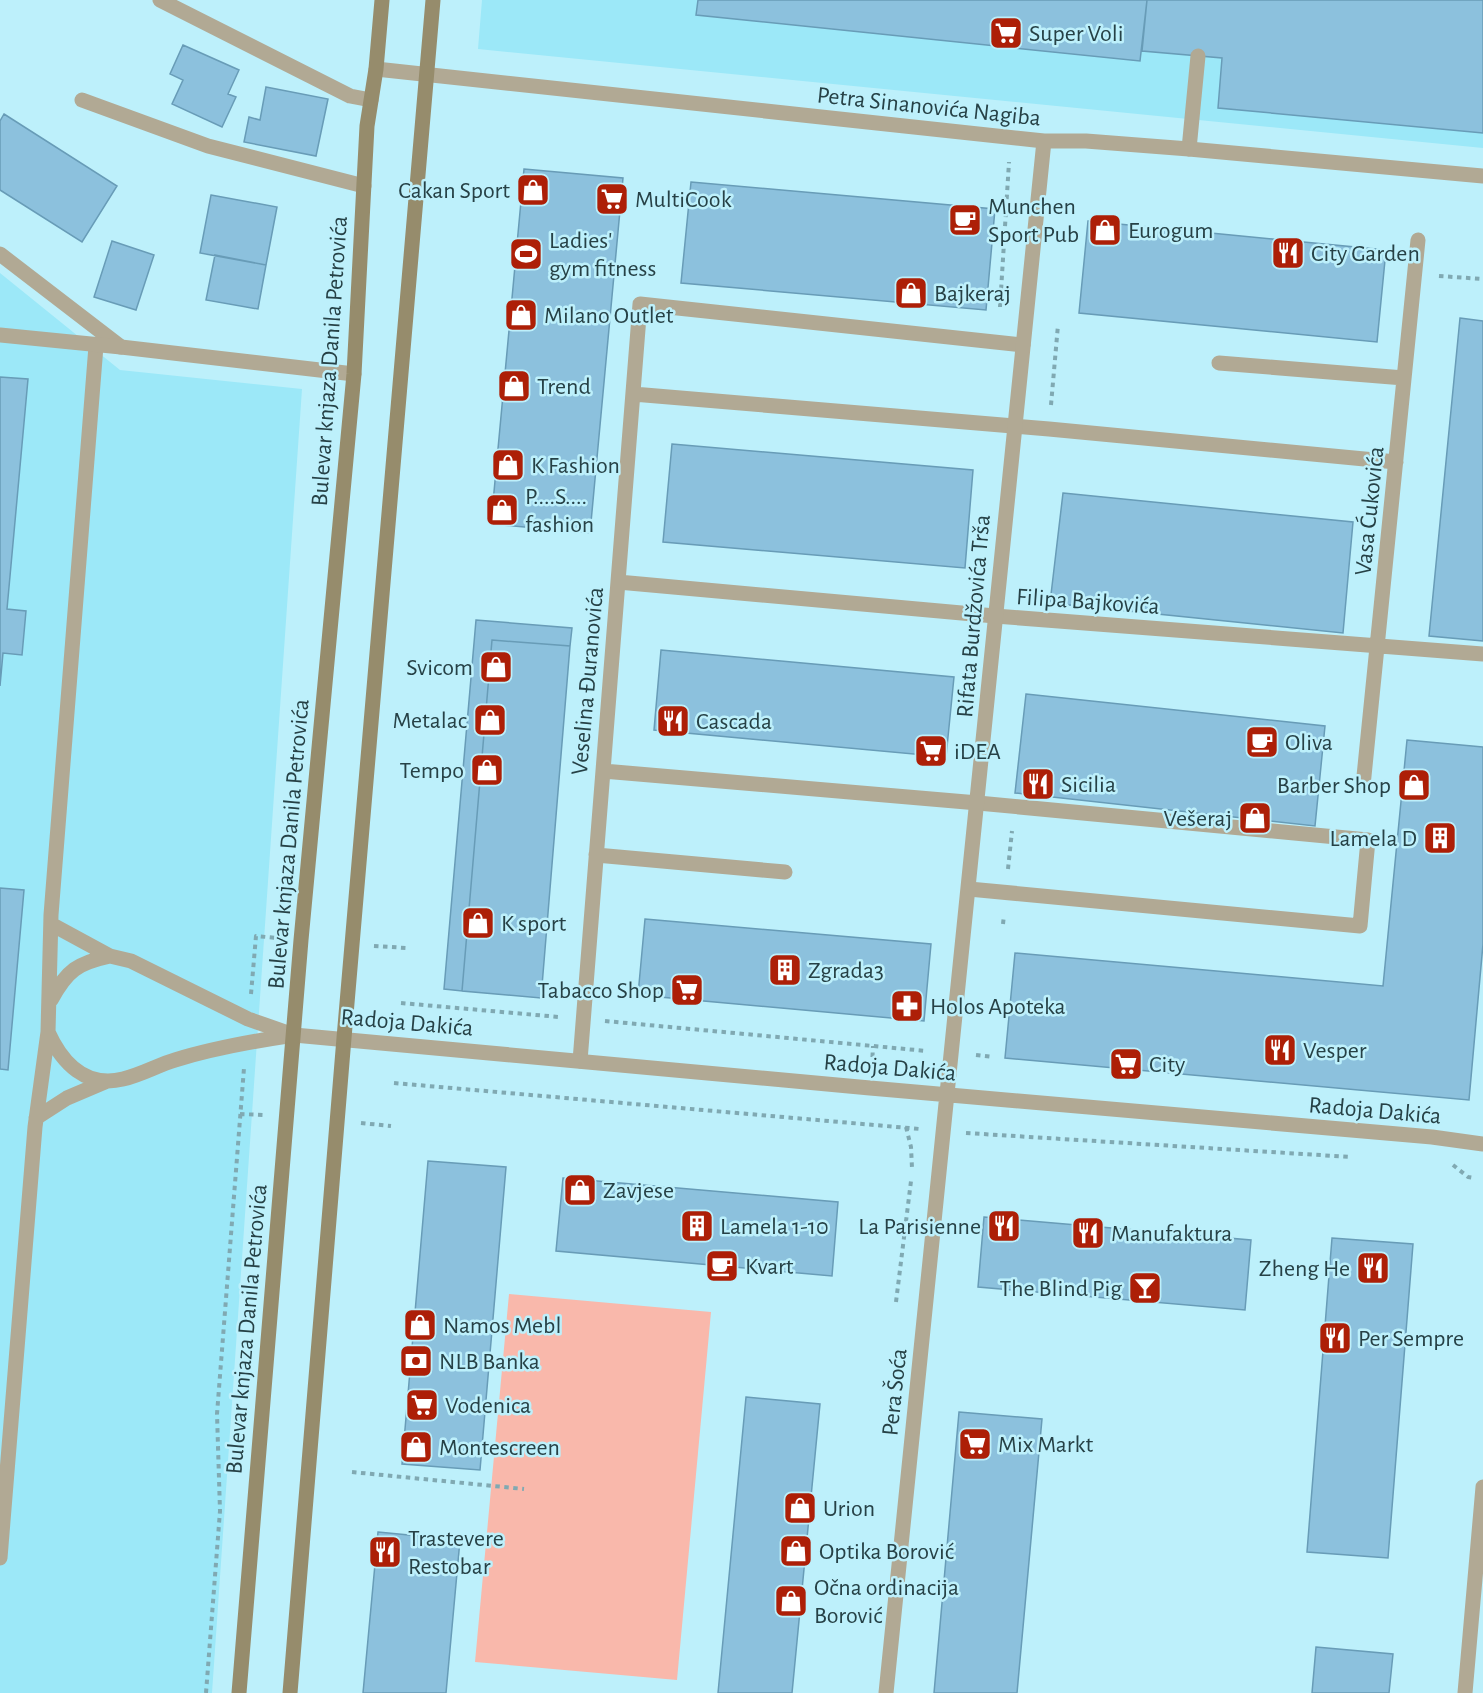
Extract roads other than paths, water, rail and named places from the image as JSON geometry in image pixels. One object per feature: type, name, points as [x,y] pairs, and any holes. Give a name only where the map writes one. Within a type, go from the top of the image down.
[{"type":"main road","name":"Bulevar knjaza Danila Petrovića","points":[[239,1693],[294,1035],[354,374],[367,126],[376,69],[382,0]]},
{"type":"main road","points":[[290,1693],[433,0]]},
{"type":"street","points":[[160,0],[350,96],[371,100]]},
{"type":"street","points":[[1189,149],[1198,56]]},
{"type":"street","name":"Petra Sinanovića Nagiba","points":[[376,69],[1044,141],[1086,141],[1189,149],[1482,177]]},
{"type":"street","points":[[82,100],[208,146],[364,186]]},
{"type":"street","name":"Rifata Burdžovića Trša","points":[[948,1095],[1044,141]]},
{"type":"street","name":"Vasa Ćukovića","points":[[1363,786],[1418,240]]},
{"type":"street","points":[[0,254],[121,346]]},
{"type":"street","name":"Veselina Đuranovića","points":[[580,1061],[640,304],[1023,345]]},
{"type":"street","points":[[4,334],[354,374]]},
{"type":"street","points":[[0,1558],[36,1118],[48,1032],[51,924],[96,346]]},
{"type":"street","points":[[1219,363],[1404,378]]},
{"type":"street","points":[[633,394],[1049,429],[1396,462]]},
{"type":"street","name":"Filipa Bajkovića","points":[[618,582],[996,616],[1483,654]]},
{"type":"street","points":[[603,771],[978,803],[1368,840],[1360,926],[969,889]]},
{"type":"street","points":[[596,855],[785,872]]},
{"type":"street","points":[[51,924],[110,956],[131,961],[248,1019],[294,1035]]},
{"type":"street","points":[[49,1002],[59,985],[74,969],[88,961],[110,956]]},
{"type":"street","points":[[48,1032],[59,1054],[72,1068],[86,1076],[107,1081],[123,1080],[175,1060],[246,1042],[294,1035]]},
{"type":"street","name":"Radoja Dakića","points":[[294,1035],[1432,1137],[1483,1144]]},
{"type":"street","points":[[36,1118],[67,1098],[107,1081]]},
{"type":"street","name":"Pera Šoća","points":[[886,1693],[948,1095]]},
{"type":"street","points":[[1466,1693],[1483,1487]]},
{"type":"place","name":"Super Voli","points":[[1006,33]]},
{"type":"place","name":"Cakan Sport","points":[[533,190]]},
{"type":"place","name":"MultiCook","points":[[612,199]]},
{"type":"place","name":"Munchen Sport Pub","points":[[965,220]]},
{"type":"place","name":"Eurogum","points":[[1105,230]]},
{"type":"place","name":"City Garden","points":[[1288,253]]},
{"type":"place","name":"Ladies' gym fitness","points":[[526,254]]},
{"type":"place","name":"Bajkeraj","points":[[911,293]]},
{"type":"place","name":"Milano Outlet","points":[[521,315]]},
{"type":"place","name":"Trend","points":[[514,386]]},
{"type":"place","name":"K Fashion","points":[[508,465]]},
{"type":"place","name":"P....S.... fashion","points":[[502,510]]},
{"type":"place","name":"Svicom","points":[[496,667]]},
{"type":"place","name":"Metalac","points":[[490,720]]},
{"type":"place","name":"Cascada","points":[[673,721]]},
{"type":"place","name":"Oliva","points":[[1262,742]]},
{"type":"place","name":"iDEA","points":[[931,751]]},
{"type":"place","name":"Tempo","points":[[487,770]]},
{"type":"place","name":"Sicilia","points":[[1038,784]]},
{"type":"place","name":"Barber Shop","points":[[1414,785]]},
{"type":"place","name":"Vešeraj","points":[[1255,818]]},
{"type":"place","name":"Lamela D","points":[[1440,838]]},
{"type":"place","name":"K sport","points":[[478,923]]},
{"type":"place","name":"Zgrada3","points":[[785,970]]},
{"type":"place","name":"Tabacco Shop","points":[[687,990]]},
{"type":"place","name":"Holos Apoteka","points":[[907,1006]]},
{"type":"place","name":"Vesper","points":[[1280,1050]]},
{"type":"place","name":"City","points":[[1126,1064]]},
{"type":"place","name":"Zavjese","points":[[580,1190]]},
{"type":"place","name":"Lamela 1-10","points":[[697,1226]]},
{"type":"place","name":"La Parisienne","points":[[1004,1226]]},
{"type":"place","name":"Manufaktura","points":[[1088,1233]]},
{"type":"place","name":"Kvart","points":[[722,1266]]},
{"type":"place","name":"Zheng He","points":[[1373,1268]]},
{"type":"place","name":"The Blind Pig","points":[[1145,1288]]},
{"type":"place","name":"Namos Mebl","points":[[420,1325]]},
{"type":"place","name":"Per Sempre","points":[[1335,1338]]},
{"type":"place","name":"NLB Banka","points":[[416,1361]]},
{"type":"place","name":"Vodenica","points":[[422,1405]]},
{"type":"place","name":"Mix Markt","points":[[975,1444]]},
{"type":"place","name":"Montescreen","points":[[416,1447]]},
{"type":"place","name":"Urion","points":[[800,1508]]},
{"type":"place","name":"Optika Borović","points":[[796,1551]]},
{"type":"place","name":"Trastevere Restobar","points":[[385,1552]]},
{"type":"place","name":"Očna ordinacija Borović","points":[[791,1601]]}]
